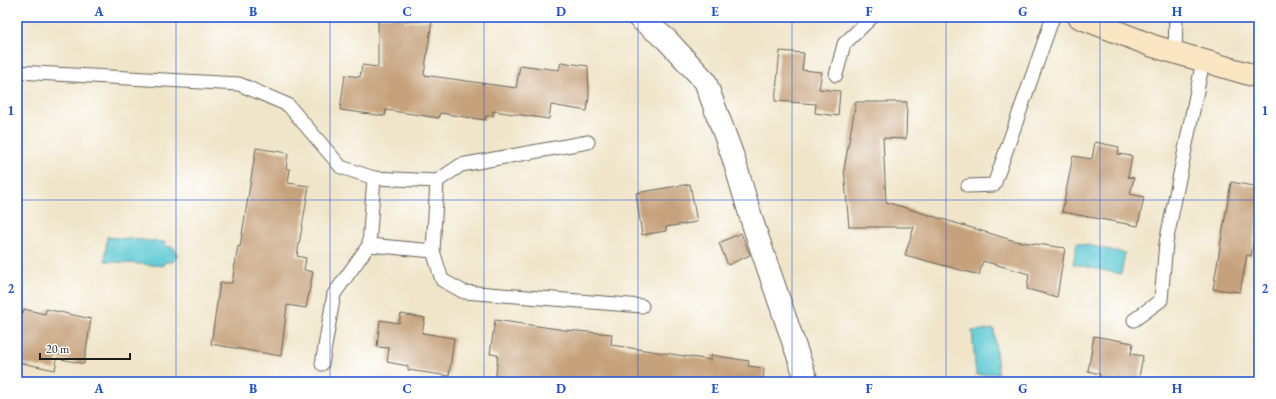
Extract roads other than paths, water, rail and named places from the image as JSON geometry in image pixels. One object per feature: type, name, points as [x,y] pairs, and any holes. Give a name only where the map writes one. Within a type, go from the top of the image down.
[{"type":"street","points":[[638,17],[666,39],[705,81],[733,157],[753,224],[807,382]]},
{"type":"street","points":[[1079,17],[1153,46],[1259,77]]},
{"type":"lane","points":[[836,75],[844,44],[872,17]]},
{"type":"lane","points":[[968,186],[994,185],[1053,17]]},
{"type":"lane","points":[[1175,52],[1176,17]]},
{"type":"lane","points":[[1134,320],[1162,300],[1166,243],[1203,61]]},
{"type":"lane","points":[[17,72],[240,84],[288,105],[341,167],[374,178],[437,181],[461,165],[588,142]]},
{"type":"lane","points":[[322,364],[334,294],[369,245],[374,178]]},
{"type":"lane","points":[[437,181],[434,251],[442,280],[464,292],[642,306]]},
{"type":"lane","points":[[369,245],[434,251]]},
{"type":"water","points":[[107,237],[165,242],[165,246],[172,247],[177,253],[177,256],[173,262],[164,262],[163,266],[105,261]]},
{"type":"water","points":[[1077,243],[1125,253],[1121,274],[1073,264]]},
{"type":"water","points":[[994,329],[998,373],[976,375],[972,331]]}]
